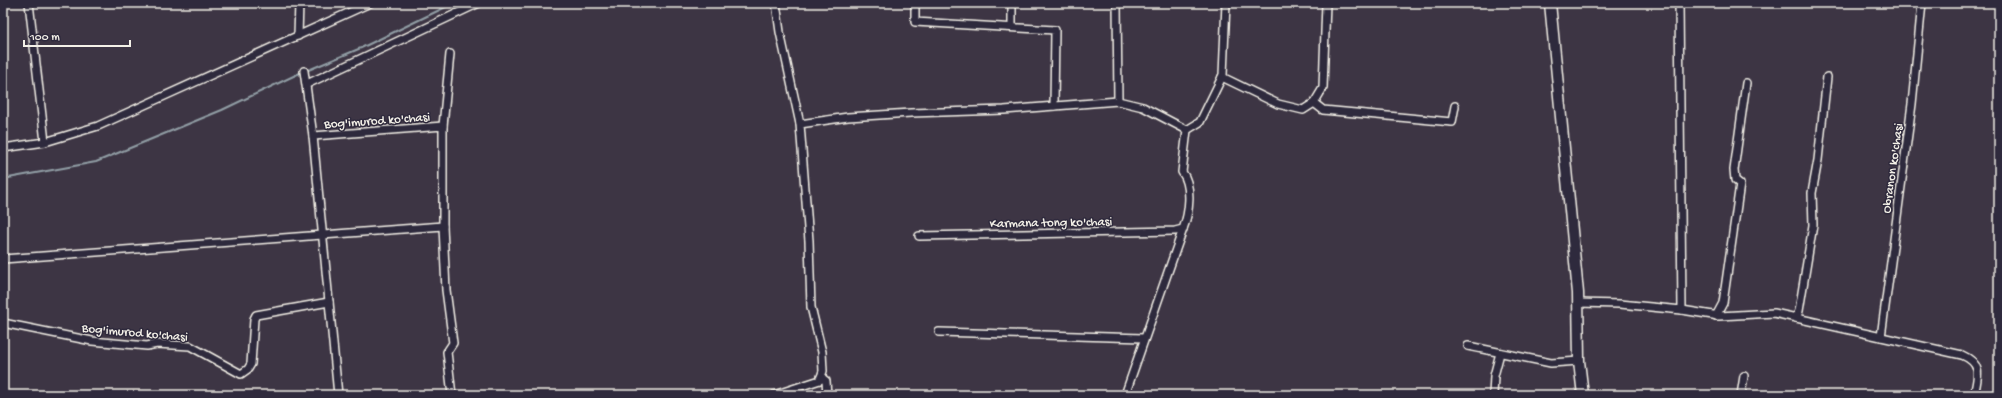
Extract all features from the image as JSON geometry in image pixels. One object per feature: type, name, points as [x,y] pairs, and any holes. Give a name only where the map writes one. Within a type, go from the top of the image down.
[{"type":"street","points":[[29,3],[45,142]]},
{"type":"street","points":[[298,3],[298,36]]},
{"type":"street","points":[[3,148],[45,142],[98,126],[370,3]]},
{"type":"street","points":[[307,84],[479,3]]},
{"type":"street","points":[[774,395],[820,380],[823,371],[822,352],[811,307],[809,241],[800,124],[780,32],[776,3]]},
{"type":"street","points":[[916,3],[916,22],[1054,30],[1054,106]]},
{"type":"street","points":[[1012,3],[1012,27]]},
{"type":"street","points":[[1118,3],[1118,101]]},
{"type":"street","points":[[1187,130],[1200,122],[1222,77],[1226,3]]},
{"type":"street","points":[[1222,77],[1278,104],[1303,110],[1314,103],[1323,88],[1326,3]]},
{"type":"street","points":[[1550,3],[1578,303],[1579,361],[1583,395]]},
{"type":"street","points":[[1679,3],[1682,310]]},
{"type":"street","name":"Obranon ko'chasi","points":[[1880,337],[1912,104],[1922,3]]},
{"type":"street","name":"Bog'imurod ko'chasi","points":[[450,54],[443,126],[443,226],[446,290],[453,343],[447,352],[452,395]]},
{"type":"street","name":"Bog'imurod ko'chasi","points":[[304,71],[313,136],[321,235],[330,302],[338,395]]},
{"type":"street","points":[[1796,318],[1799,310],[1813,225],[1812,193],[1818,160],[1827,76]]},
{"type":"street","points":[[1716,316],[1723,303],[1740,184],[1735,180],[1734,170],[1746,83]]},
{"type":"street","points":[[800,124],[848,117],[1004,110],[1118,101],[1144,107],[1187,130]]},
{"type":"street","points":[[1314,103],[1323,110],[1452,122],[1455,106]]},
{"type":"street","name":"Bog'imurod ko'chasi","points":[[313,136],[443,126]]},
{"type":"street","points":[[1125,395],[1143,338],[1187,220],[1188,190],[1186,177],[1182,172],[1187,130]]},
{"type":"street","points":[[3,259],[443,226]]},
{"type":"street","name":"Karmana tong ko'chasi","points":[[919,236],[1175,231],[1183,229]]},
{"type":"street","name":"Bog'imurod ko'chasi","points":[[3,323],[92,341],[147,346],[157,344],[190,346],[241,374],[248,369],[250,364],[256,315],[330,302]]},
{"type":"street","points":[[1578,303],[1620,304],[1682,310],[1716,316],[1774,313],[1962,355],[1972,359],[1976,365],[1978,374],[1974,395]]},
{"type":"street","points":[[939,332],[1143,338]]},
{"type":"street","points":[[1468,346],[1551,363],[1579,361]]},
{"type":"street","points":[[1493,395],[1494,376],[1500,353]]},
{"type":"street","points":[[1741,395],[1744,376]]},
{"type":"street","points":[[821,377],[826,381],[827,395]]},
{"type":"waterway","points":[[306,71],[361,48],[454,3]]},
{"type":"waterway","points":[[3,179],[96,162],[222,110],[302,72]]}]
